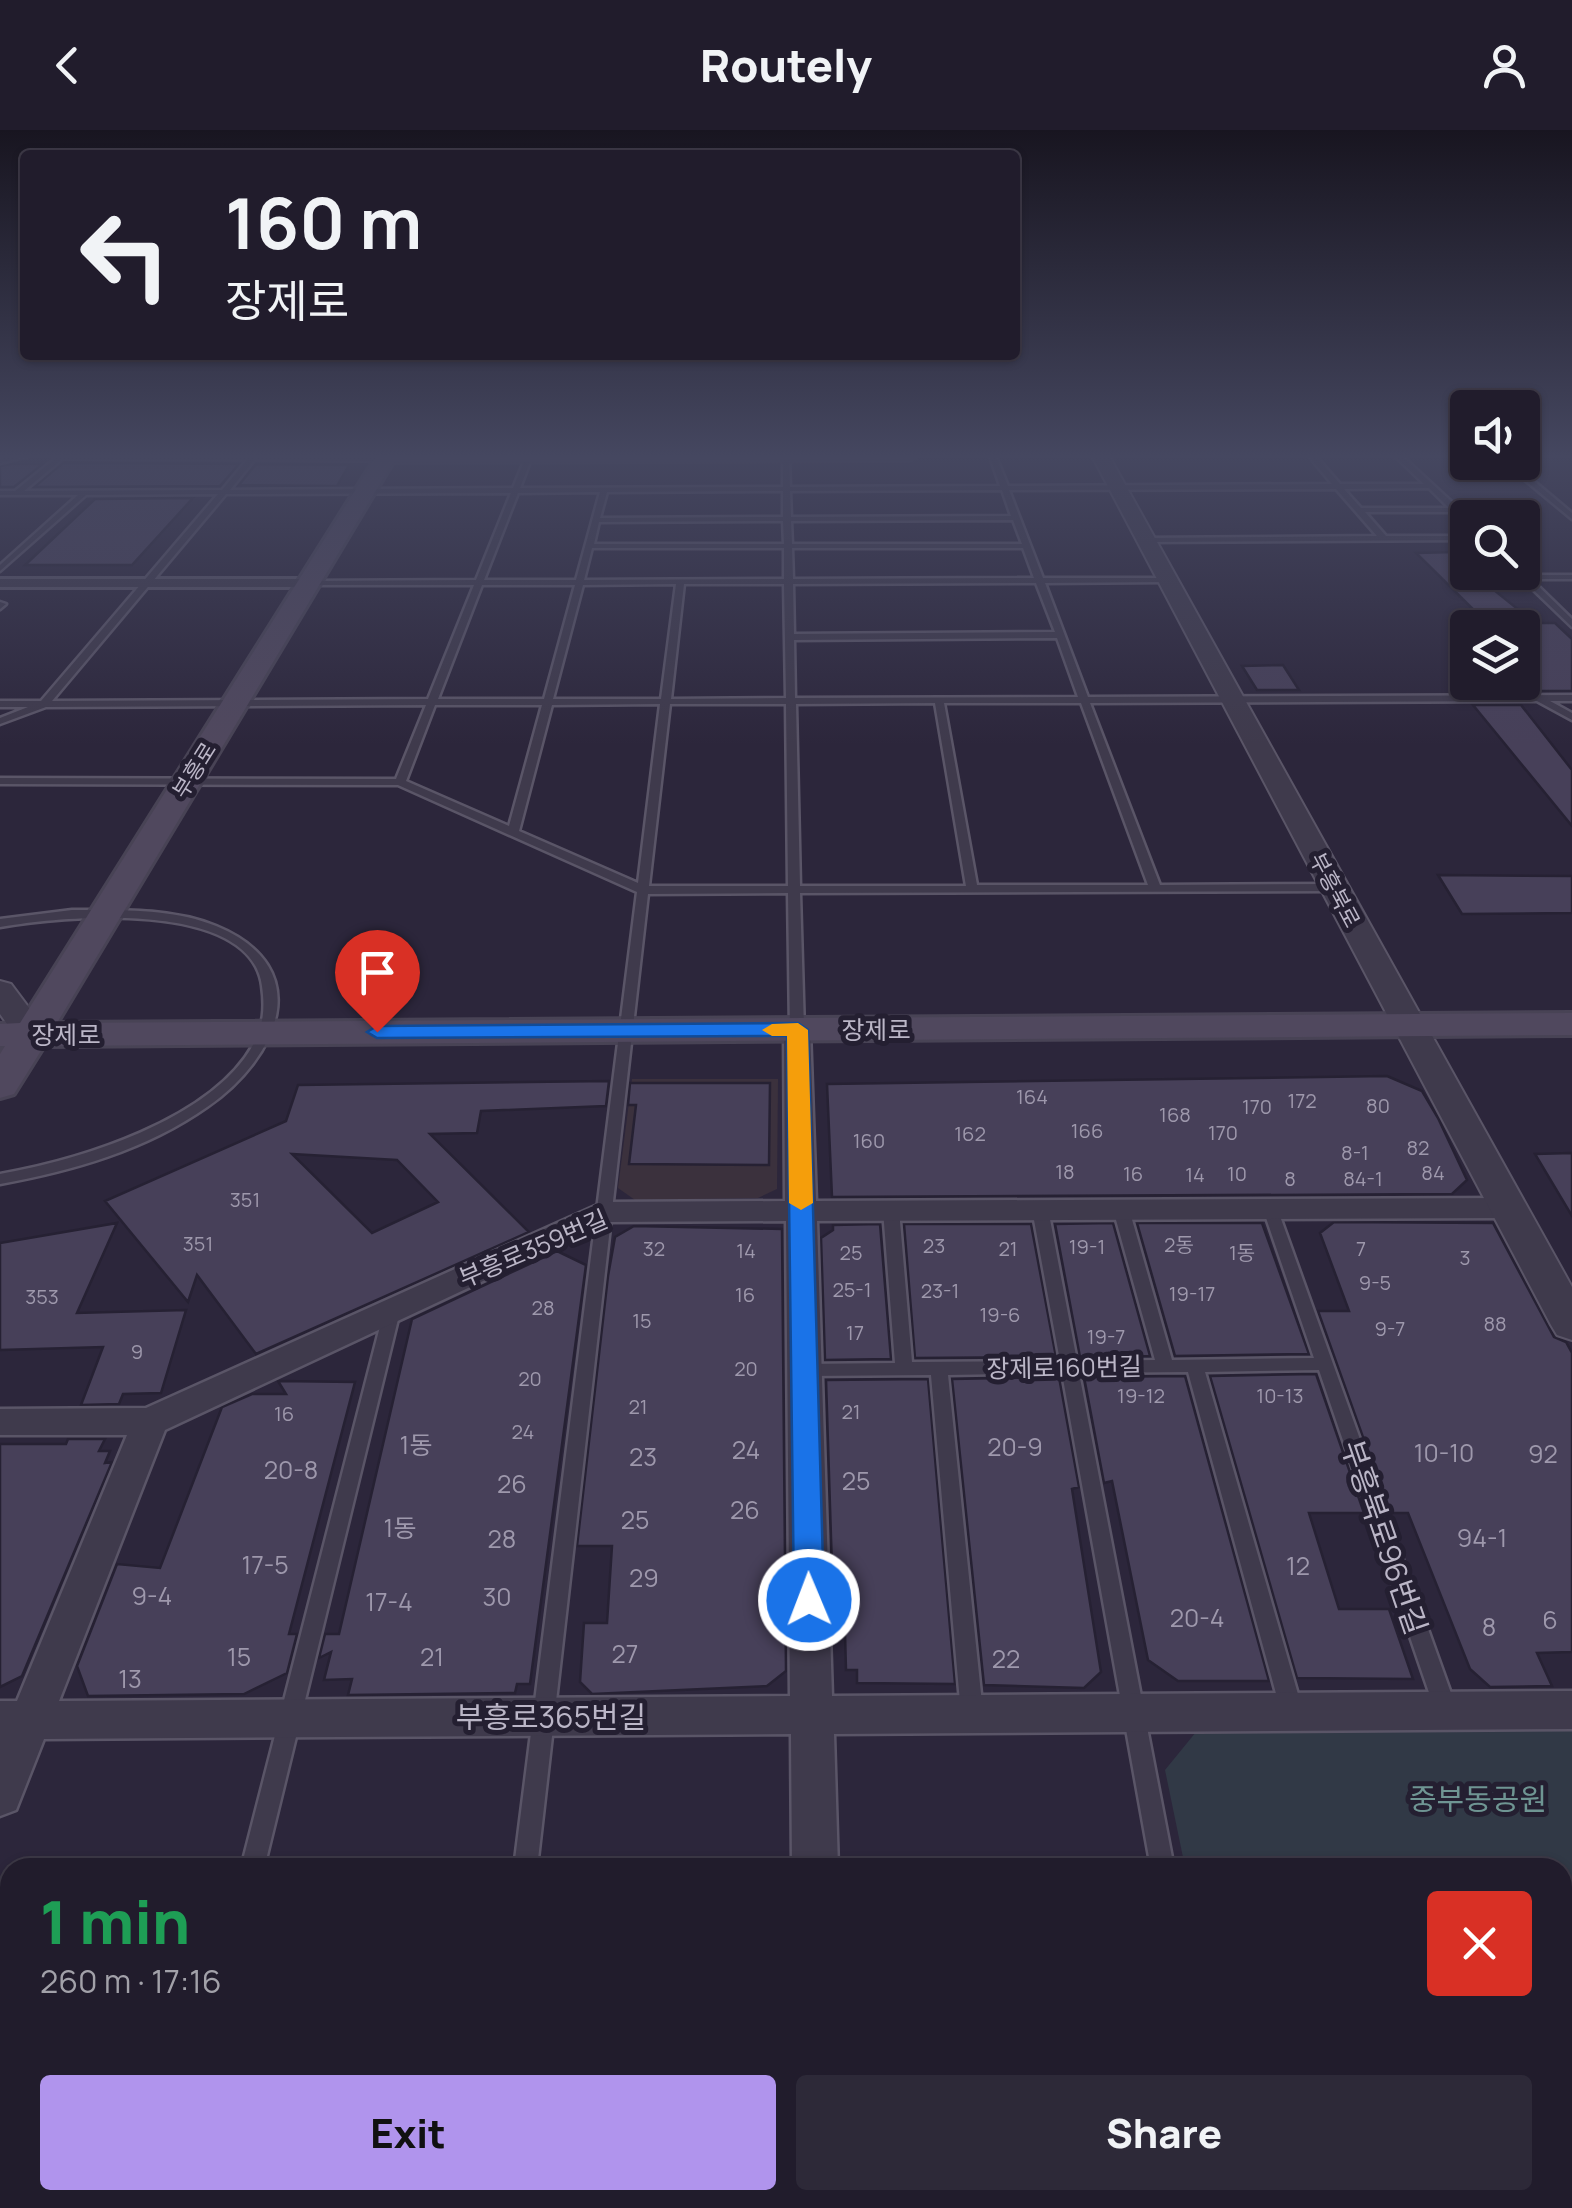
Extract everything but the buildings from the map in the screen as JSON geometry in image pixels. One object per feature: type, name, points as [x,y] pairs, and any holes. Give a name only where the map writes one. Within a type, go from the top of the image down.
[{"type":"main road","name":"부흥로","points":[[0,1086],[16,1035],[107,911],[329,551]]},
{"type":"main road","name":"장제로","points":[[16,1035],[1572,1024]]},
{"type":"street","name":"부흥북로","points":[[1151,551],[1572,1326]]},
{"type":"street","points":[[0,583],[309,583]]},
{"type":"street","points":[[0,991],[16,1035]]},
{"type":"street","points":[[798,1030],[793,1188],[804,1370],[815,1858]]},
{"type":"street","name":"부흥로359번길","points":[[0,1422],[150,1421],[604,1212],[793,1188],[891,1210],[1508,1208]]},
{"type":"street","points":[[0,1795],[15,1719],[105,1534],[150,1421]]},
{"type":"street","points":[[812,1714],[1572,1710]]},
{"type":"street","name":"부흥로365번길","points":[[15,1719],[812,1714]]},
{"type":"lane","points":[[0,569],[20,551]]},
{"type":"lane","points":[[0,721],[44,704],[174,551]]},
{"type":"lane","points":[[400,782],[492,551]]},
{"type":"lane","points":[[513,832],[589,551]]},
{"type":"lane","points":[[788,551],[798,1030]]},
{"type":"lane","points":[[1029,551],[1155,888]]},
{"type":"lane","points":[[1540,576],[1572,577]]},
{"type":"lane","points":[[309,583],[1167,580]]},
{"type":"lane","points":[[526,1858],[680,582]]},
{"type":"lane","points":[[1537,590],[1572,624]]},
{"type":"lane","points":[[789,637],[1060,636]]},
{"type":"lane","points":[[0,704],[1450,698]]},
{"type":"lane","points":[[1540,698],[1572,698]]},
{"type":"lane","points":[[1540,699],[1572,718]]},
{"type":"lane","points":[[939,700],[972,889]]},
{"type":"lane","points":[[0,781],[400,782],[643,890],[1334,888]]},
{"type":"lane","points":[[0,923],[107,911],[184,920],[241,944],[259,962],[270,984],[272,1007],[265,1033],[232,1078],[176,1119],[81,1160],[0,1179]]},
{"type":"lane","points":[[1121,1209],[1165,1366]]},
{"type":"lane","name":"부흥북로96번길","points":[[1271,1209],[1446,1710]]},
{"type":"lane","points":[[891,1210],[904,1369]]},
{"type":"lane","points":[[1040,1210],[1161,1858]]},
{"type":"lane","points":[[255,1858],[392,1312]]},
{"type":"lane","name":"장제로160번길","points":[[804,1370],[1324,1364]]},
{"type":"lane","points":[[1194,1366],[1292,1712]]},
{"type":"lane","points":[[940,1369],[972,1713]]},
{"type":"shaded area","points":[[632,1079],[778,1079],[777,1189],[758,1198],[635,1200],[618,1188]]},
{"type":"green space","name":"중부동공원","points":[[1572,1726],[1572,1858],[1183,1858],[1165,1770],[1196,1732]]},
{"type":"slow traffic","points":[[772,1030],[798,1030],[801,1203]]},
{"type":"route","points":[[377,1032],[798,1030],[809,1600]]}]
